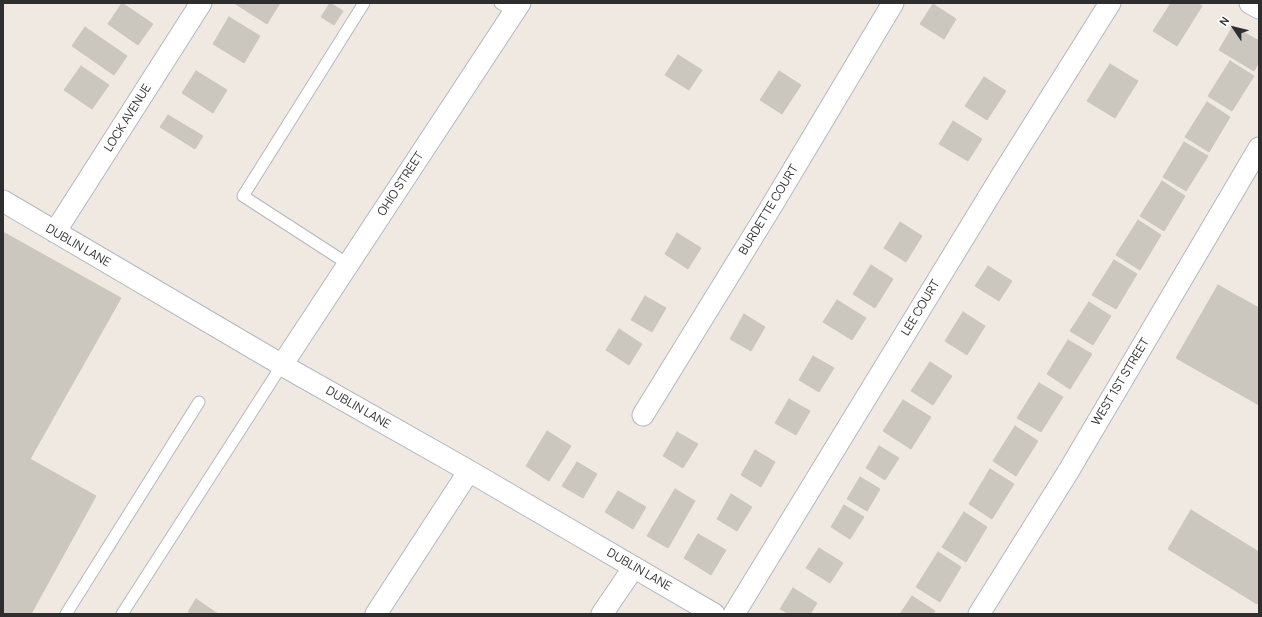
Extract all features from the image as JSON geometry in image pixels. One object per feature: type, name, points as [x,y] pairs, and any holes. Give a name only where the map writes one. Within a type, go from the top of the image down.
[{"type":"street","name":"LOCK AVENUE","points":[[55,232],[201,3]]},
{"type":"street","name":"BURDETTE COURT","points":[[643,416],[771,207],[893,3]]},
{"type":"street","name":"LEE COURT","points":[[734,614],[1002,175],[1110,3]]},
{"type":"street","points":[[1250,3],[1259,8]]},
{"type":"street","name":"OHIO STREET","points":[[282,365],[348,264],[511,6]]},
{"type":"street","name":"WEST 1ST STREET","points":[[979,614],[1068,472],[1259,148]]},
{"type":"street","name":"DUBLIN LANE","points":[[3,201],[282,365],[469,471],[714,614]]},
{"type":"street","points":[[376,614],[469,471]]},
{"type":"street","points":[[602,614],[634,567]]},
{"type":"lane","points":[[348,264],[243,196],[364,3]]},
{"type":"lane","points":[[122,614],[282,365]]},
{"type":"lane","points":[[66,614],[199,402]]},
{"type":"building","points":[[122,3],[153,24],[138,45],[108,24]]},
{"type":"building","points":[[234,3],[280,3],[267,24]]},
{"type":"building","points":[[330,3],[343,11],[334,25],[321,17]]},
{"type":"building","points":[[1171,3],[1197,3],[1202,6],[1177,46],[1153,31]]},
{"type":"building","points":[[933,4],[956,19],[944,39],[920,24]]},
{"type":"building","points":[[229,17],[260,36],[244,63],[213,44]]},
{"type":"building","points":[[1233,26],[1259,41],[1259,62],[1254,71],[1219,50]]},
{"type":"building","points":[[85,27],[127,56],[114,75],[72,46]]},
{"type":"building","points":[[678,55],[702,70],[689,90],[665,75]]},
{"type":"building","points":[[1230,61],[1254,76],[1232,111],[1208,96]]},
{"type":"building","points":[[1110,64],[1138,81],[1115,118],[1087,101]]},
{"type":"building","points":[[81,66],[109,85],[92,109],[64,90]]},
{"type":"building","points":[[196,71],[227,90],[213,113],[182,93]]},
{"type":"building","points":[[779,71],[801,85],[782,114],[760,100]]},
{"type":"building","points":[[984,77],[1006,91],[987,120],[965,106]]},
{"type":"building","points":[[1207,102],[1230,117],[1209,152],[1185,137]]},
{"type":"building","points":[[168,115],[203,136],[195,149],[160,127]]},
{"type":"building","points":[[953,121],[982,139],[968,161],[939,144]]},
{"type":"building","points":[[1184,142],[1208,156],[1186,191],[1163,177]]},
{"type":"building","points":[[1162,181],[1185,196],[1164,231],[1140,216]]},
{"type":"building","points":[[1138,220],[1161,235],[1140,270],[1116,255]]},
{"type":"building","points":[[900,222],[922,236],[906,262],[884,248]]},
{"type":"building","points":[[3,232],[121,298],[30,459],[96,496],[31,614],[3,614]]},
{"type":"building","points":[[677,233],[701,248],[688,269],[665,254]]},
{"type":"building","points":[[1114,260],[1137,274],[1116,309],[1092,295]]},
{"type":"building","points":[[871,265],[893,279],[875,308],[853,294]]},
{"type":"building","points":[[988,266],[1012,281],[999,301],[975,286]]},
{"type":"building","points":[[1218,285],[1259,308],[1259,405],[1176,358]]},
{"type":"building","points":[[645,296],[666,308],[652,332],[631,320]]},
{"type":"building","points":[[837,300],[866,318],[852,340],[823,322]]},
{"type":"building","points":[[1089,302],[1111,316],[1093,345],[1070,331]]},
{"type":"building","points":[[963,312],[985,326],[967,355],[945,341]]},
{"type":"building","points":[[744,314],[765,327],[751,351],[730,339]]},
{"type":"building","points":[[619,329],[642,344],[629,365],[606,350]]},
{"type":"building","points":[[1068,340],[1092,354],[1070,389],[1047,374]]},
{"type":"building","points":[[813,356],[834,368],[819,392],[799,380]]},
{"type":"building","points":[[930,362],[952,376],[933,405],[911,391]]},
{"type":"building","points":[[1039,383],[1063,397],[1041,432],[1017,418]]},
{"type":"building","points":[[789,399],[810,411],[796,435],[775,423]]},
{"type":"building","points":[[903,400],[931,417],[911,449],[883,431]]},
{"type":"building","points":[[1015,426],[1038,441],[1016,476],[993,461]]},
{"type":"building","points":[[547,431],[571,446],[549,481],[526,466]]},
{"type":"building","points":[[677,432],[698,444],[683,468],[663,456]]},
{"type":"building","points":[[879,446],[899,458],[885,480],[866,468]]},
{"type":"building","points":[[755,450],[775,462],[761,487],[741,475]]},
{"type":"building","points":[[577,462],[597,474],[583,498],[562,486]]},
{"type":"building","points":[[990,469],[1014,484],[992,519],[969,504]]},
{"type":"building","points":[[860,477],[880,489],[867,511],[847,499]]},
{"type":"building","points":[[675,489],[695,501],[668,548],[647,536]]},
{"type":"building","points":[[618,491],[646,507],[633,529],[605,512]]},
{"type":"building","points":[[731,494],[752,507],[737,531],[717,519]]},
{"type":"building","points":[[844,505],[864,517],[850,539],[831,527]]},
{"type":"building","points":[[1191,510],[1259,552],[1259,601],[1257,604],[1168,549]]},
{"type":"building","points":[[964,512],[987,527],[966,562],[942,547]]},
{"type":"building","points":[[698,534],[726,550],[711,575],[684,558]]},
{"type":"building","points":[[819,548],[843,563],[830,583],[806,568]]},
{"type":"building","points":[[938,552],[961,567],[940,602],[916,587]]},
{"type":"building","points":[[793,588],[817,603],[810,614],[789,614],[780,609]]},
{"type":"building","points":[[912,596],[935,611],[933,614],[900,614]]},
{"type":"building","points":[[196,599],[218,614],[191,614],[188,612]]}]
